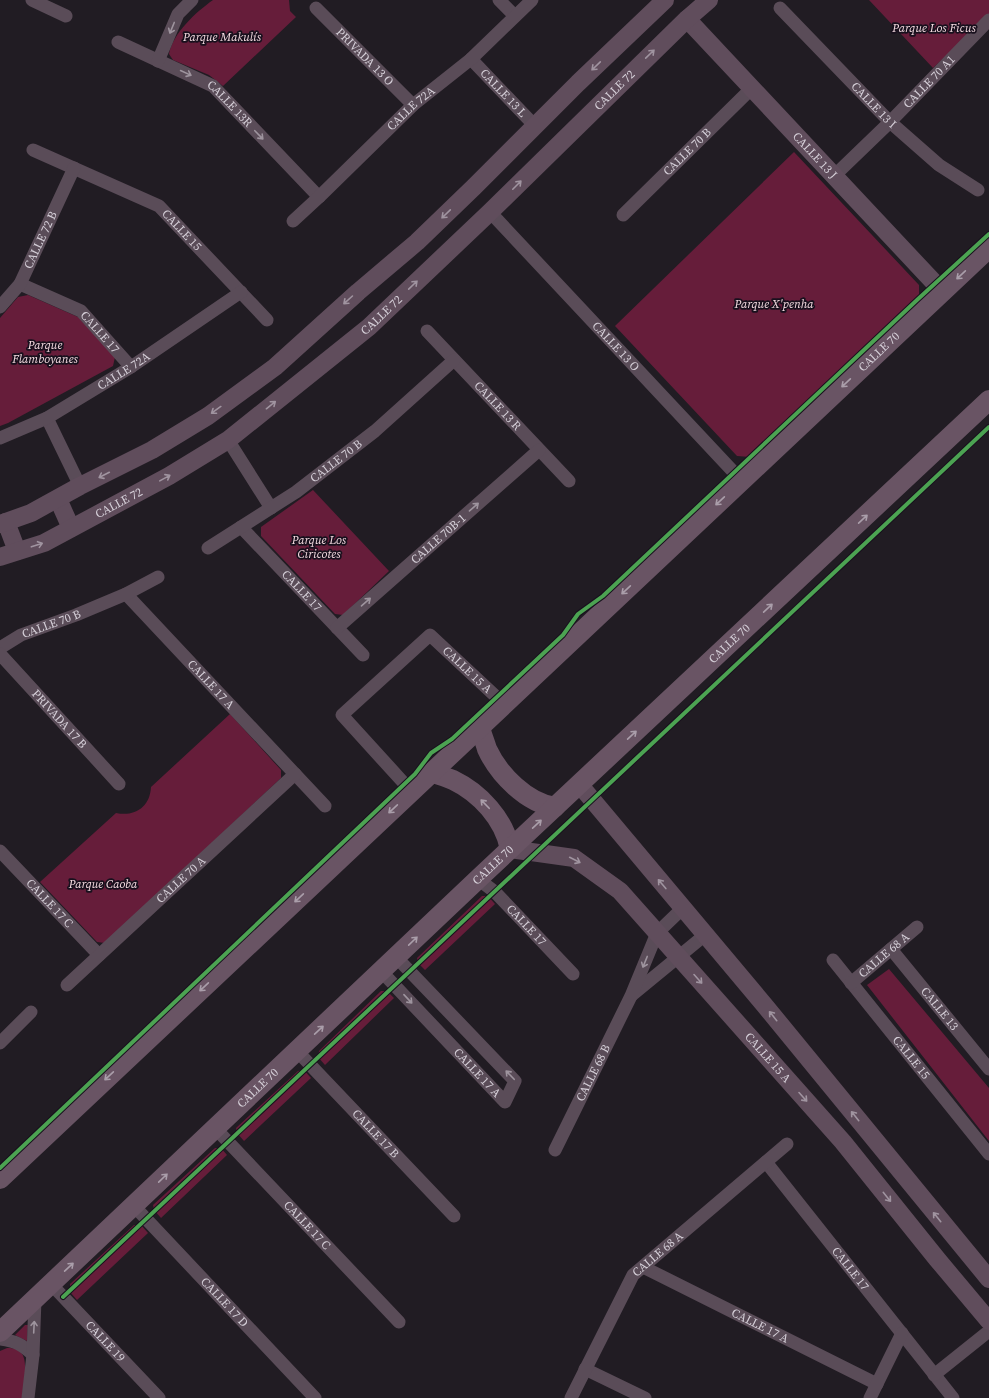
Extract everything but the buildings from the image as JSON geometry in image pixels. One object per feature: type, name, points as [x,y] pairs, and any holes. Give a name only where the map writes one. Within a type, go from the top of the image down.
[{"type":"main road","points":[[8,554],[3,523],[31,513],[158,446],[208,416],[275,367],[358,292],[417,242],[474,188],[578,83],[665,0]]},
{"type":"main road","name":"CALLE 72","points":[[8,554],[44,543],[169,476],[228,440],[369,327],[490,212],[687,18],[709,0]]},
{"type":"main road","name":"CALLE 13 J","points":[[687,18],[943,292]]},
{"type":"main road","points":[[578,83],[598,105]]},
{"type":"main road","points":[[417,242],[423,256],[435,264]]},
{"type":"main road","name":"CALLE 70","points":[[0,1179],[989,248]]},
{"type":"main road","points":[[275,367],[287,376],[287,392]]},
{"type":"main road","name":"CALLE 70","points":[[0,1332],[396,956],[989,400]]},
{"type":"main road","points":[[58,498],[72,528]]},
{"type":"main road","points":[[480,728],[488,750],[498,766],[512,783],[530,797],[545,805],[556,807]]},
{"type":"main road","points":[[432,773],[452,780],[472,791],[486,804],[500,821],[508,838],[510,849]]},
{"type":"main road","points":[[579,784],[989,1279]]},
{"type":"main road","name":"CALLE 15 A","points":[[510,849],[574,858],[620,891],[843,1142],[936,1259],[989,1320]]},
{"type":"main road","points":[[936,1259],[957,1242]]},
{"type":"street","points":[[32,0],[66,16]]},
{"type":"street","points":[[158,61],[178,14],[192,0]]},
{"type":"street","points":[[499,0],[515,16]]},
{"type":"street","name":"CALLE 72A","points":[[293,220],[319,197],[413,105],[471,59],[532,0]]},
{"type":"street","name":"PRIVADA 13 O","points":[[316,8],[413,105]]},
{"type":"street","name":"CALLE 13 I","points":[[780,8],[890,122],[939,165],[978,190]]},
{"type":"street","name":"CALLE 70 A1","points":[[834,176],[890,122],[989,20]]},
{"type":"street","name":"CALLE 13R","points":[[118,42],[213,86],[319,197]]},
{"type":"street","name":"CALLE 13 L","points":[[471,59],[535,126]]},
{"type":"street","name":"CALLE 70 B","points":[[624,216],[752,88]]},
{"type":"street","name":"CALLE 15","points":[[33,150],[159,206],[267,320]]},
{"type":"street","name":"CALLE 72 B","points":[[0,307],[20,284],[74,168]]},
{"type":"street","name":"CALLE 13 O","points":[[490,212],[742,481]]},
{"type":"street","name":"CALLE 17","points":[[20,284],[81,311],[131,367]]},
{"type":"street","name":"CALLE 72A","points":[[0,438],[47,418],[131,367],[241,292]]},
{"type":"street","name":"CALLE 13 R","points":[[427,331],[569,482]]},
{"type":"street","name":"CALLE 70 B","points":[[208,548],[296,492],[375,431],[454,360]]},
{"type":"street","points":[[47,418],[80,486]]},
{"type":"street","points":[[228,440],[271,508]]},
{"type":"street","name":"CALLE 70B-1","points":[[337,628],[539,450]]},
{"type":"street","name":"CALLE 17","points":[[241,527],[363,655]]},
{"type":"street","name":"CALLE 70 B","points":[[0,648],[21,635],[76,615],[126,594],[158,576]]},
{"type":"street","name":"CALLE 17 A","points":[[126,594],[326,806]]},
{"type":"street","name":"CALLE 15 A","points":[[412,792],[342,715],[430,635],[505,705]]},
{"type":"street","name":"PRIVADA 17 B","points":[[0,654],[119,784]]},
{"type":"street","name":"CALLE 70 A","points":[[67,985],[295,774]]},
{"type":"street","name":"CALLE 17 C","points":[[0,851],[99,955]]},
{"type":"street","name":"CALLE 17","points":[[478,879],[495,892],[573,974]]},
{"type":"street","name":"CALLE 68 B","points":[[555,1150],[630,996],[657,933],[683,908]]},
{"type":"street","name":"CALLE 68 A","points":[[852,983],[916,927]]},
{"type":"street","name":"CALLE 68 B","points":[[630,996],[679,958],[705,935]]},
{"type":"street","name":"CALLE 13","points":[[891,949],[989,1069]]},
{"type":"street","name":"CALLE 17 A","points":[[381,971],[505,1102],[515,1081],[396,956]]},
{"type":"street","name":"CALLE 15","points":[[833,960],[989,1154]]},
{"type":"street","points":[[2,1037],[31,1012]]},
{"type":"street","name":"CALLE 17 B","points":[[297,1051],[454,1216]]},
{"type":"street","name":"CALLE 17 C","points":[[215,1128],[399,1322]]},
{"type":"street","name":"CALLE 68 A","points":[[571,1398],[633,1275],[787,1144]]},
{"type":"street","name":"CALLE 17","points":[[766,1162],[836,1248],[953,1398]]},
{"type":"street","name":"CALLE 17 D","points":[[134,1206],[315,1398]]},
{"type":"street","name":"CALLE 17 A","points":[[642,1267],[877,1384]]},
{"type":"street","name":"CALLE 19","points":[[51,1284],[159,1398]]},
{"type":"street","points":[[28,1398],[33,1355],[35,1299]]},
{"type":"street","points":[[934,1375],[989,1331]]},
{"type":"street","points":[[870,1398],[902,1334]]},
{"type":"street","points":[[0,1339],[12,1341],[24,1346],[33,1355]]},
{"type":"street","points":[[585,1369],[645,1398]]},
{"type":"street","points":[[143,1398],[145,1383]]},
{"type":"green space","name":"Parque Makulís","points":[[213,0],[289,0],[290,11],[296,17],[223,86],[209,75],[173,60],[169,54],[171,46],[180,31],[193,17]]},
{"type":"green space","name":"Parque Los Ficus","points":[[869,0],[989,0],[989,15],[933,68]]},
{"type":"green space","name":"Parque X'penha","points":[[794,152],[919,285],[919,297],[750,457],[737,456],[615,326]]},
{"type":"green space","name":"Parque Flamboyanes","points":[[28,295],[78,317],[115,357],[113,366],[0,426],[0,318],[18,297]]},
{"type":"green space","name":"Parque Los Ciricotes","points":[[313,490],[389,571],[343,615],[335,614],[261,536],[261,527]]},
{"type":"green space","name":"Parque Caoba","points":[[230,714],[281,770],[281,778],[105,943],[97,942],[40,882],[116,813],[123,814],[135,812],[140,809],[148,800],[151,787]]},
{"type":"green space","points":[[482,896],[488,896],[495,904],[425,970],[418,963],[417,958]]},
{"type":"green space","points":[[889,969],[989,1088],[989,1141],[867,985]]},
{"type":"green space","points":[[381,991],[387,991],[394,998],[325,1065],[318,1057],[319,1051]]},
{"type":"green space","points":[[304,1070],[311,1078],[244,1141],[237,1133],[236,1128],[298,1071]]},
{"type":"green space","points":[[215,1148],[221,1148],[227,1155],[161,1218],[154,1210],[153,1205]]},
{"type":"green space","points":[[134,1225],[141,1225],[148,1233],[77,1300],[70,1292],[70,1284]]},
{"type":"green space","points":[[25,1325],[28,1325],[27,1341],[15,1335]]},
{"type":"green space","points":[[7,1348],[18,1350],[24,1359],[25,1373],[22,1398],[0,1398],[0,1351]]},
{"type":"cycle path","points":[[0,1168],[415,774],[431,753],[452,739],[563,635],[578,614],[603,596],[989,234]]},
{"type":"cycle path","points":[[63,1297],[989,427]]}]
